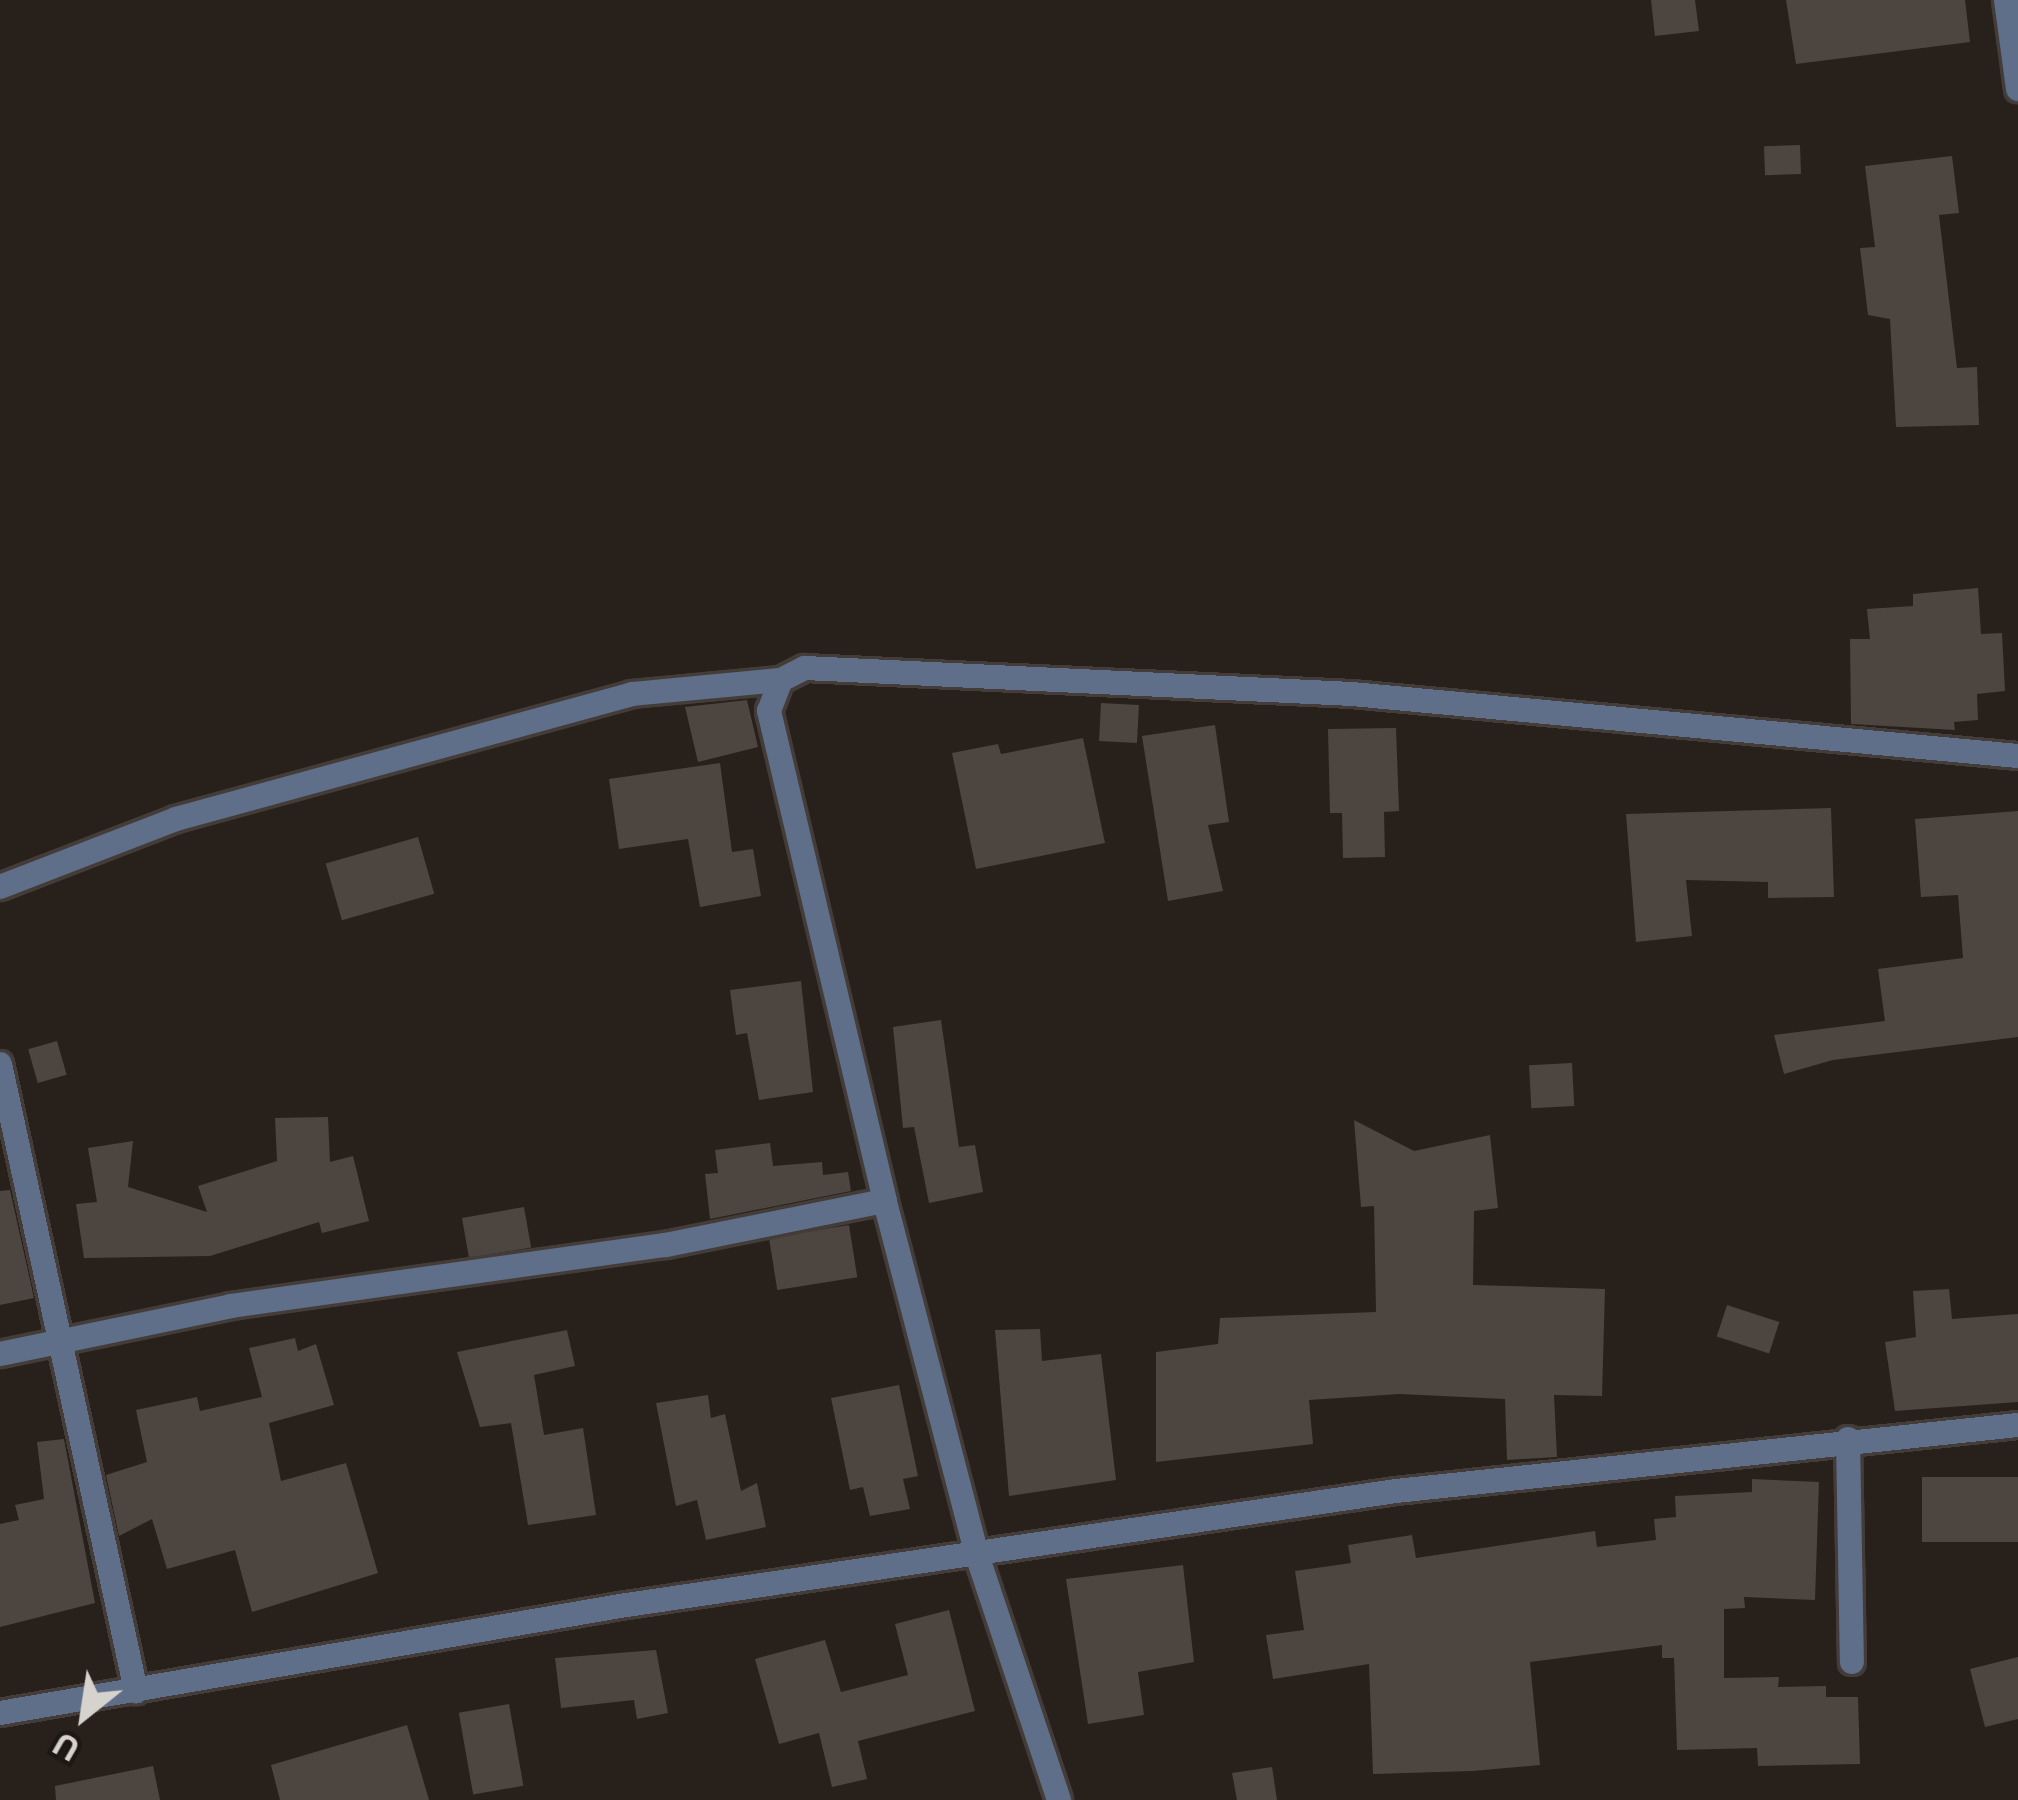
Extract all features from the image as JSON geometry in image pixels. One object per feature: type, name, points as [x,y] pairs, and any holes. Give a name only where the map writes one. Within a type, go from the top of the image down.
[{"type":"street","points":[[2006,0],[2017,77]]},
{"type":"street","points":[[0,887],[176,819],[632,694],[781,680],[805,668],[1352,694],[2018,756]]},
{"type":"street","points":[[781,680],[770,711],[885,1201],[977,1555],[1059,1800]]},
{"type":"street","points":[[0,1064],[64,1336],[136,1691]]},
{"type":"street","points":[[0,1354],[64,1336],[665,1245],[885,1201]]},
{"type":"street","points":[[0,1713],[620,1606],[1396,1491],[1848,1438],[2018,1425]]},
{"type":"street","points":[[1848,1438],[1852,1662]]},
{"type":"building","points":[[1651,0],[1695,0],[1699,31],[1655,36]]},
{"type":"building","points":[[1786,0],[1965,0],[1970,42],[1796,64]]},
{"type":"building","points":[[1800,145],[1801,174],[1765,175],[1764,146]]},
{"type":"building","points":[[1952,156],[1959,213],[1939,215],[1957,368],[1977,367],[1979,425],[1896,427],[1890,319],[1868,315],[1860,248],[1875,247],[1865,166]]},
{"type":"building","points":[[1978,588],[1981,634],[2002,633],[2005,691],[1977,694],[1978,720],[1954,722],[1955,730],[1851,724],[1850,639],[1870,639],[1867,609],[1913,606],[1913,594]]},
{"type":"building","points":[[747,700],[758,747],[698,762],[685,707]]},
{"type":"building","points":[[1101,703],[1139,705],[1137,743],[1099,741]]},
{"type":"building","points":[[1215,725],[1229,822],[1208,825],[1223,891],[1168,901],[1142,736]]},
{"type":"building","points":[[1396,728],[1399,811],[1384,812],[1385,857],[1343,858],[1342,813],[1330,813],[1328,729]]},
{"type":"building","points":[[1083,738],[1105,843],[976,869],[952,753],[998,744],[1001,754]]},
{"type":"building","points":[[720,763],[732,852],[753,849],[761,896],[700,907],[688,839],[619,849],[609,779]]},
{"type":"building","points":[[1831,808],[1834,897],[1768,898],[1768,882],[1686,880],[1692,936],[1636,942],[1626,814]]},
{"type":"building","points":[[2018,811],[2018,1037],[1833,1060],[1784,1074],[1774,1035],[1885,1021],[1878,969],[1963,958],[1958,895],[1921,897],[1915,819]]},
{"type":"building","points":[[418,837],[434,894],[342,920],[326,863]]},
{"type":"building","points":[[801,981],[813,1092],[759,1100],[747,1033],[736,1035],[730,990]]},
{"type":"building","points":[[941,1020],[959,1147],[975,1145],[983,1192],[929,1203],[914,1127],[903,1128],[893,1027]]},
{"type":"building","points":[[57,1041],[67,1075],[38,1083],[28,1049]]},
{"type":"building","points":[[1572,1063],[1574,1106],[1531,1108],[1529,1065]]},
{"type":"building","points":[[328,1117],[330,1162],[353,1156],[369,1221],[322,1233],[319,1222],[210,1256],[84,1258],[76,1204],[97,1202],[88,1148],[133,1141],[128,1187],[207,1212],[198,1186],[277,1161],[275,1118]]},
{"type":"building","points":[[1354,1120],[1414,1151],[1490,1135],[1498,1208],[1474,1211],[1473,1285],[1605,1289],[1602,1396],[1554,1395],[1557,1457],[1507,1460],[1505,1399],[1400,1394],[1309,1400],[1313,1444],[1156,1462],[1156,1352],[1218,1344],[1220,1318],[1376,1312],[1374,1206],[1361,1207]]},
{"type":"building","points":[[770,1143],[773,1166],[822,1162],[823,1175],[848,1172],[851,1191],[710,1219],[705,1174],[718,1173],[715,1150]]},
{"type":"building","points":[[10,1190],[34,1298],[0,1305],[0,1191]]},
{"type":"building","points":[[524,1207],[531,1247],[469,1258],[462,1218]]},
{"type":"building","points":[[849,1225],[857,1277],[777,1290],[769,1238]]},
{"type":"building","points":[[1949,1289],[1952,1319],[2018,1314],[2018,1402],[1895,1411],[1885,1342],[1916,1337],[1913,1291]]},
{"type":"building","points":[[1727,1305],[1779,1322],[1769,1353],[1717,1336]]},
{"type":"building","points":[[1040,1329],[1042,1361],[1101,1354],[1116,1480],[1009,1496],[995,1330]]},
{"type":"building","points":[[567,1330],[575,1366],[534,1375],[544,1435],[583,1428],[596,1515],[528,1525],[511,1423],[480,1427],[457,1352]]},
{"type":"building","points":[[295,1338],[298,1351],[316,1344],[334,1405],[269,1423],[281,1481],[346,1463],[378,1573],[252,1612],[235,1550],[167,1569],[152,1519],[119,1536],[106,1475],[147,1462],[136,1410],[197,1397],[200,1411],[262,1397],[249,1348]]},
{"type":"building","points":[[899,1385],[918,1476],[903,1479],[910,1509],[870,1516],[863,1487],[850,1490],[831,1398]]},
{"type":"building","points":[[708,1395],[711,1418],[725,1414],[741,1491],[757,1483],[766,1527],[706,1540],[697,1500],[676,1506],[656,1403]]},
{"type":"building","points":[[64,1439],[95,1603],[0,1627],[0,1524],[19,1520],[15,1505],[44,1499],[37,1442]]},
{"type":"building","points":[[1922,1477],[2018,1477],[2018,1542],[1922,1542]]},
{"type":"building","points":[[1752,1479],[1819,1482],[1815,1600],[1744,1597],[1745,1608],[1724,1609],[1724,1678],[1779,1677],[1778,1687],[1826,1686],[1826,1697],[1858,1697],[1860,1764],[1758,1766],[1757,1748],[1677,1750],[1674,1658],[1662,1658],[1662,1645],[1530,1662],[1540,1765],[1472,1771],[1373,1774],[1369,1664],[1273,1679],[1266,1635],[1304,1630],[1295,1571],[1351,1563],[1348,1545],[1412,1535],[1416,1558],[1595,1531],[1597,1547],[1656,1540],[1654,1519],[1676,1517],[1675,1496],[1752,1492]]},
{"type":"building","points":[[1183,1565],[1194,1662],[1138,1672],[1144,1715],[1088,1724],[1066,1579]]},
{"type":"building","points":[[949,1610],[975,1711],[858,1741],[867,1779],[832,1787],[819,1733],[779,1744],[755,1659],[825,1640],[841,1692],[908,1675],[895,1624]]},
{"type":"building","points":[[656,1650],[668,1713],[637,1719],[634,1700],[561,1708],[555,1658]]},
{"type":"building","points":[[2018,1657],[2018,1719],[1985,1727],[1970,1669]]},
{"type":"building","points":[[509,1704],[523,1786],[473,1795],[459,1713]]},
{"type":"building","points":[[407,1725],[429,1800],[280,1800],[271,1765]]},
{"type":"building","points":[[153,1766],[160,1800],[56,1800],[55,1786]]},
{"type":"building","points":[[1272,1767],[1277,1800],[1237,1800],[1232,1773]]}]
